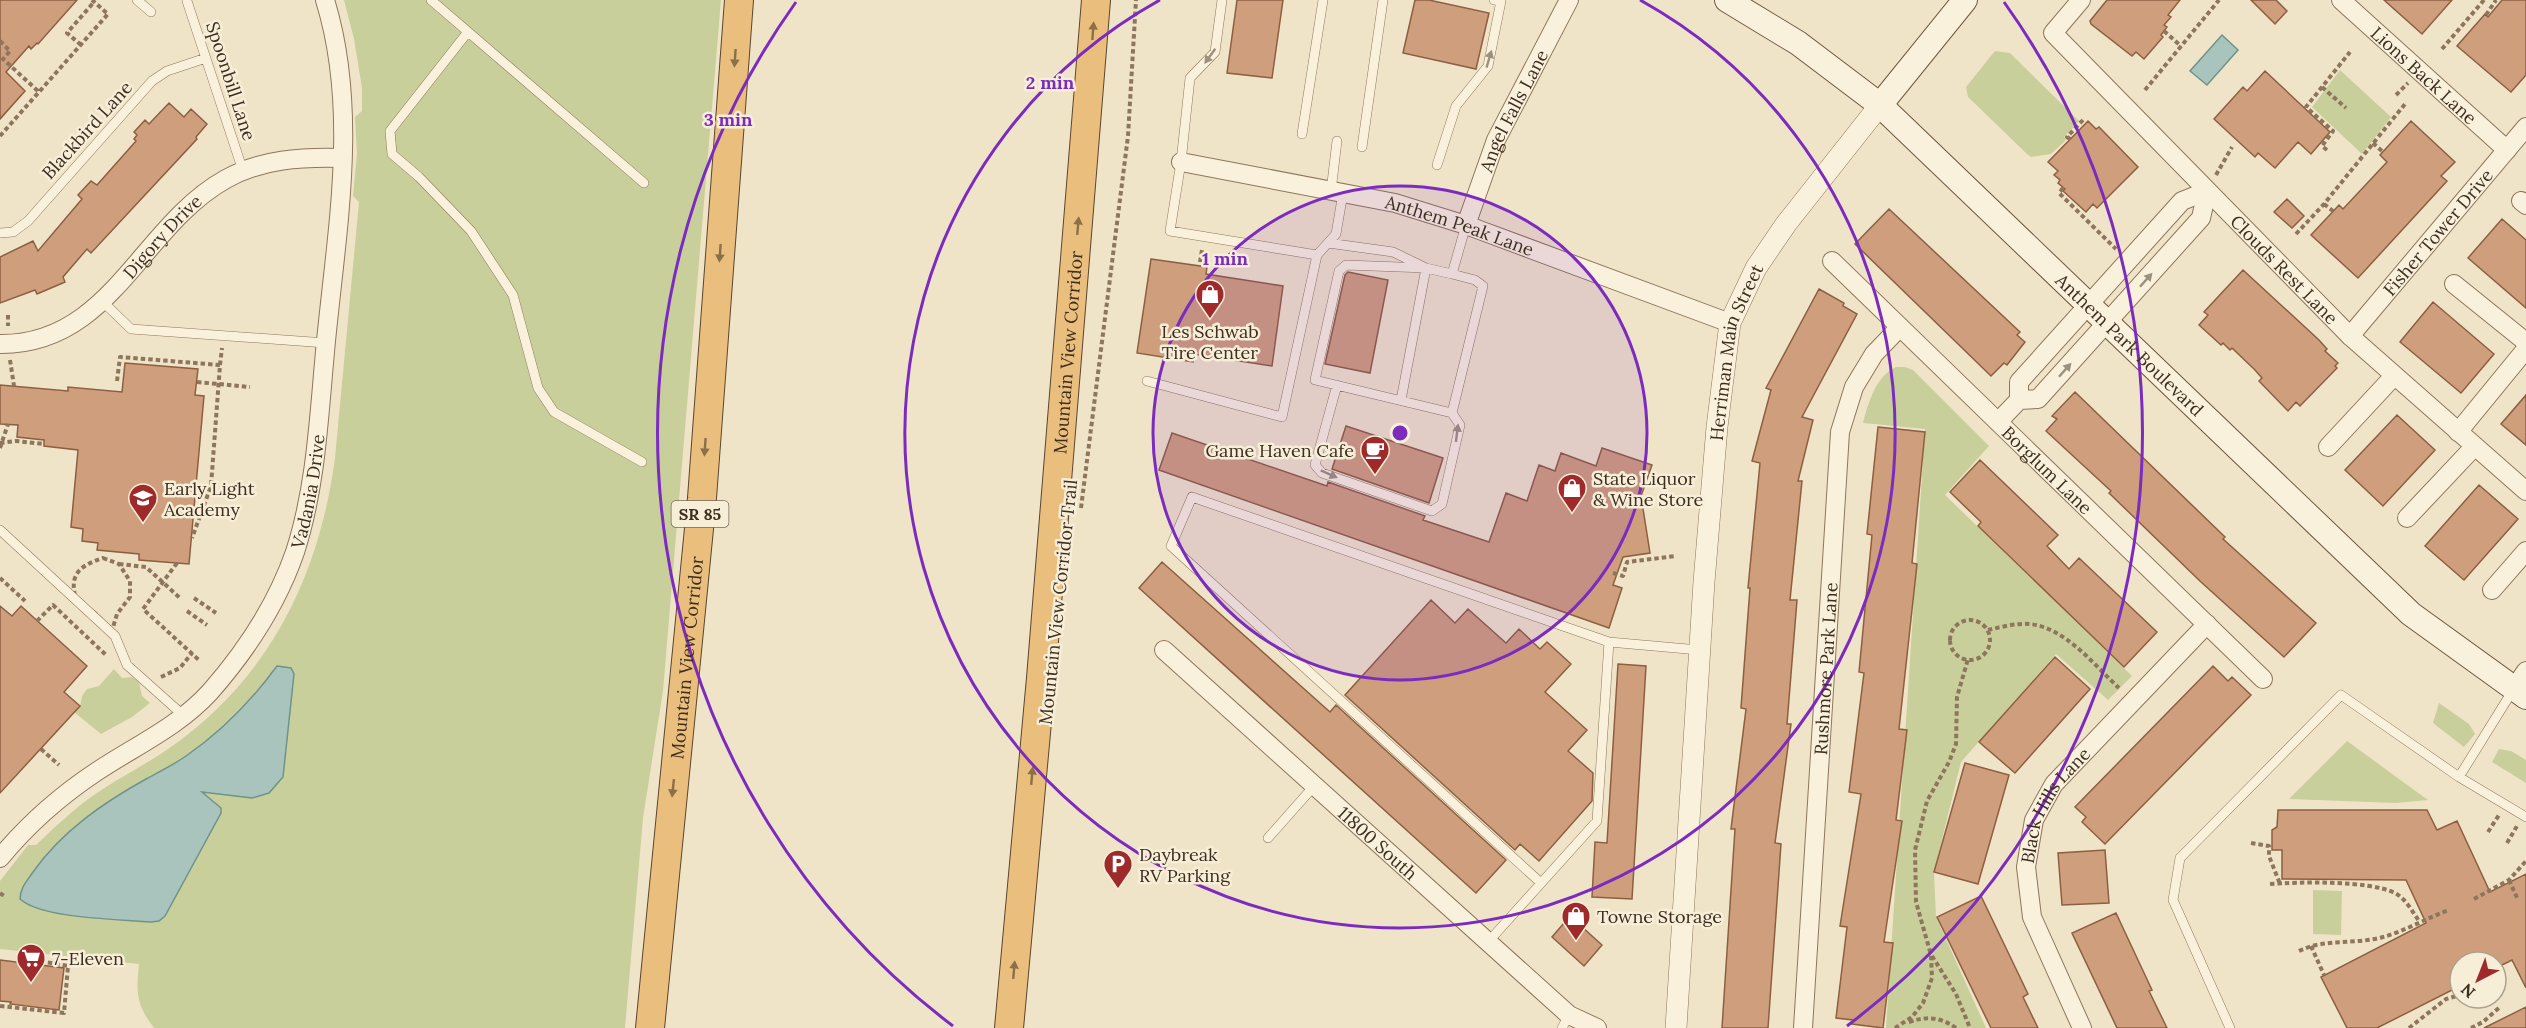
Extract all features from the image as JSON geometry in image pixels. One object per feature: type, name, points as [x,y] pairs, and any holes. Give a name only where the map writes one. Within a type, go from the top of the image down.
[{"type":"highway","name":"Mountain View Corridor","points":[[650,1028],[702,498],[739,0]]},
{"type":"highway","name":"Mountain View Corridor","points":[[1009,1028],[1041,678],[1096,0]]},
{"type":"main road","name":"Anthem Park Boulevard","points":[[1727,0],[1798,43],[1880,105],[2411,614],[2522,686]]},
{"type":"main road","name":"Herriman Main Street","points":[[1880,105],[1965,0]]},
{"type":"street","name":"Vadania Drive","points":[[0,858],[36,819],[76,785],[184,716],[209,693],[247,645],[272,603],[294,555],[306,512],[312,478],[340,210],[344,102],[335,37],[325,0]]},
{"type":"street","name":"Angel Falls Lane","points":[[1466,225],[1496,140],[1569,0]]},
{"type":"street","name":"Clouds Rest Lane","points":[[2081,0],[2053,33],[2350,336],[2526,491]]},
{"type":"street","name":"Lions Back Lane","points":[[2341,0],[2507,150]]},
{"type":"street","name":"Herriman Main Street","points":[[1676,1028],[1717,427],[1730,323],[1756,268],[1786,224],[1880,105]]},
{"type":"street","name":"Fisher Tower Drive","points":[[2350,336],[2526,127]]},
{"type":"street","name":"Digory Drive","points":[[5,352],[59,332],[81,320],[102,301],[182,212],[212,188],[243,171],[292,159],[341,158]]},
{"type":"street","name":"Anthem Peak Lane","points":[[1181,162],[1395,203],[1466,225],[1730,323]]},
{"type":"street","points":[[2019,400],[2019,382],[2182,201],[2207,191]]},
{"type":"street","points":[[1998,422],[2019,400],[2038,399],[2107,323],[2201,218],[2207,191]]},
{"type":"street","name":"Borglum Lane","points":[[1832,261],[2263,679]]},
{"type":"street","points":[[2454,284],[2526,342]]},
{"type":"street","name":"Rushmore Park Lane","points":[[1803,1028],[1840,432],[1854,387],[1874,354],[1900,327]]},
{"type":"street","points":[[2458,432],[2526,349]]},
{"type":"street","points":[[2328,447],[2394,376]]},
{"type":"street","points":[[2407,519],[2474,447]]},
{"type":"street","points":[[2492,590],[2526,551]]},
{"type":"street","name":"Black Hills Lane","points":[[2082,1028],[2032,917],[2026,867],[2034,820],[2054,784],[2207,624]]},
{"type":"street","name":"11800 South","points":[[1164,650],[1489,941],[1565,1022],[1597,1028]]},
{"type":"lane","points":[[137,0],[151,12]]},
{"type":"lane","points":[[430,0],[644,183]]},
{"type":"lane","points":[[1222,0],[1215,52],[1190,78],[1181,162],[1170,231],[1317,255]]},
{"type":"lane","points":[[1302,134],[1323,0]]},
{"type":"lane","points":[[1362,147],[1383,0]]},
{"type":"lane","points":[[1437,165],[1456,106],[1488,66],[1501,2],[1494,0]]},
{"type":"lane","name":"Spoonbill Lane","points":[[187,2],[243,171]]},
{"type":"lane","points":[[467,33],[390,131],[392,154],[419,177],[471,231],[513,295],[538,388],[554,412],[642,462]]},
{"type":"lane","name":"Blackbird Lane","points":[[0,233],[13,232],[28,221],[153,81],[167,71],[206,58]]},
{"type":"lane","points":[[1147,381],[1282,417],[1317,255],[1336,234],[1337,141]]},
{"type":"lane","points":[[1452,274],[1466,225]]},
{"type":"lane","points":[[1328,243],[1393,252],[1426,268]]},
{"type":"lane","points":[[1337,385],[1315,465],[1322,472],[1432,511],[1442,504],[1460,425],[1452,412],[1337,385],[1315,380],[1339,271],[1346,265],[1426,268],[1452,274],[1475,280],[1483,286],[1452,412]]},
{"type":"lane","points":[[1401,400],[1426,268]]},
{"type":"lane","points":[[102,301],[131,329],[326,344]]},
{"type":"lane","points":[[1541,883],[1171,546],[1192,497],[1609,642],[1700,650]]},
{"type":"lane","points":[[0,530],[115,636],[128,665],[184,716]]},
{"type":"lane","points":[[1489,941],[1597,821],[1609,642]]},
{"type":"lane","points":[[2459,777],[2522,686]]},
{"type":"lane","points":[[2230,1028],[2173,900],[2180,858],[2341,695],[2459,777],[2526,817]]},
{"type":"lane","points":[[1268,838],[1315,785]]},
{"type":"path","name":"Mountain View Corridor Trail","points":[[1080,516],[1128,136],[1137,0]]},
{"type":"path","points":[[2442,49],[2484,0]]},
{"type":"path","points":[[2486,15],[2496,0]]},
{"type":"path","points":[[0,136],[81,45],[108,14],[93,1],[67,33],[81,45]]},
{"type":"path","points":[[2145,90],[2217,1]]},
{"type":"path","points":[[2164,32],[2181,46]]},
{"type":"path","points":[[0,41],[10,51],[3,59],[39,92]]},
{"type":"path","points":[[2327,150],[2322,146],[2333,131],[2306,107],[2350,52]]},
{"type":"path","points":[[2322,87],[2346,108]]},
{"type":"path","points":[[2296,234],[2324,204],[2405,104]]},
{"type":"path","points":[[2070,139],[2067,137],[2083,120]]},
{"type":"path","points":[[2373,143],[2383,152]]},
{"type":"path","points":[[2207,191],[2232,147]]},
{"type":"path","points":[[2063,188],[2059,193],[2117,250]]},
{"type":"path","points":[[2324,204],[2333,211]]},
{"type":"path","points":[[8,315],[8,326]]},
{"type":"path","points":[[5,352],[14,386]]},
{"type":"path","points":[[117,381],[120,357],[220,365],[211,486],[192,538]]},
{"type":"path","points":[[196,382],[250,387]]},
{"type":"path","points":[[1,444],[8,424]]},
{"type":"path","points":[[1,444],[16,441],[44,444]]},
{"type":"path","points":[[1613,573],[1623,576],[1627,562],[1676,556]]},
{"type":"path","points":[[77,602],[72,589],[75,575],[87,563],[103,558],[119,564],[146,567],[163,585],[180,598]]},
{"type":"path","points":[[177,563],[163,585],[143,609],[200,660]]},
{"type":"path","points":[[119,564],[130,581],[130,597]]},
{"type":"path","points":[[0,578],[25,601]]},
{"type":"path","points":[[194,598],[216,613]]},
{"type":"path","points":[[187,611],[207,625]]},
{"type":"path","points":[[1973,620],[1988,630],[1990,644],[1987,651],[1976,659],[1968,659],[1957,655],[1952,649],[1950,637],[1952,631],[1961,622],[1973,620]]},
{"type":"path","points":[[1988,630],[2029,624],[2054,632],[2076,648],[2133,701]]},
{"type":"path","points":[[1906,1023],[1927,996],[1932,978],[1931,955],[1916,903],[1915,850],[1927,801],[1949,762],[1958,736],[1957,697],[1968,659]]},
{"type":"path","points":[[41,749],[59,765]]},
{"type":"path","points":[[2252,843],[2269,846],[2269,856],[2280,884]]},
{"type":"path","points":[[2474,899],[2509,880],[2526,861]]},
{"type":"path","points":[[2509,880],[2518,900]]},
{"type":"path","points":[[2270,884],[2370,885],[2396,894],[2408,905],[2419,921]]},
{"type":"path","points":[[2299,951],[2310,945],[2350,943],[2384,937],[2448,910]]},
{"type":"path","points":[[2310,945],[2324,975]]},
{"type":"path","points":[[1931,955],[1956,994],[1970,1028]]},
{"type":"path","points":[[0,1006],[64,1013],[68,966],[33,960]]},
{"type":"path","points":[[2409,1028],[2448,998]]},
{"type":"path","points":[[2471,1028],[2483,1022],[2496,1010]]},
{"type":"path","points":[[1895,1028],[1920,1018],[1937,1018],[1956,1028]]},
{"type":"green space","points":[[344,0],[721,0],[663,691],[643,818],[625,1028],[154,1028],[139,998],[139,964],[0,949],[0,881],[28,845],[36,845],[87,800],[168,749],[204,721],[234,691],[261,658],[302,584],[327,502],[335,458],[359,202],[353,196],[357,154],[355,117],[362,111],[362,88],[354,39]]},
{"type":"green space","points":[[1995,51],[2010,53],[2079,121],[2064,137],[2066,140],[2051,154],[2031,157],[1968,97],[1966,87]]},
{"type":"green space","points":[[2340,70],[2391,117],[2362,154],[2312,107]]},
{"type":"green space","points":[[1896,367],[1913,370],[1989,446],[1945,495],[2132,676],[2108,700],[2056,654],[1961,762],[1934,872],[1936,917],[1986,1028],[1886,1028],[1925,429],[1863,423],[1870,399],[1878,383]]},
{"type":"green space","points":[[114,669],[122,678],[132,677],[139,682],[142,696],[150,703],[132,717],[101,734],[74,712],[80,706],[82,696],[87,689],[99,686]]},
{"type":"green space","points":[[2439,703],[2469,724],[2475,734],[2464,747],[2433,723]]},
{"type":"green space","points":[[2347,741],[2428,800],[2396,803],[2289,799]]},
{"type":"green space","points":[[2499,749],[2511,751],[2526,760],[2526,783],[2492,762]]},
{"type":"green space","points":[[2313,890],[2342,891],[2341,935],[2313,934]]},
{"type":"water","points":[[2222,35],[2238,50],[2207,85],[2190,71]]},
{"type":"water","points":[[277,666],[291,668],[294,674],[283,777],[269,793],[252,798],[202,792],[221,808],[221,813],[165,916],[159,921],[151,922],[82,917],[45,911],[20,899],[23,888],[44,857],[70,831],[114,798],[199,747],[235,715]]},
{"type":"building","points":[[0,0],[77,0],[38,44],[31,49],[29,46],[6,72],[25,91],[0,119]]},
{"type":"building","points":[[1237,0],[1283,0],[1272,78],[1227,73]]},
{"type":"building","points":[[1415,0],[1429,0],[1489,13],[1476,69],[1403,53]]},
{"type":"building","points":[[2107,0],[2180,0],[2168,15],[2171,17],[2164,25],[2167,27],[2161,35],[2163,37],[2144,59],[2136,52],[2132,56],[2091,24],[2090,21]]},
{"type":"building","points":[[2251,0],[2276,0],[2287,11],[2275,24]]},
{"type":"building","points":[[2384,0],[2452,0],[2422,34]]},
{"type":"building","points":[[2502,0],[2526,0],[2526,75],[2511,92],[2457,46],[2485,14],[2488,17]]},
{"type":"building","points":[[2265,71],[2330,132],[2311,154],[2298,142],[2275,168],[2258,153],[2255,157],[2214,119],[2243,87],[2247,91]]},
{"type":"building","points":[[169,103],[184,117],[191,109],[207,124],[196,137],[197,139],[91,253],[87,249],[63,277],[65,282],[37,294],[35,290],[0,303],[0,257],[33,241],[38,251],[82,199],[78,195],[91,181],[97,185],[136,141],[134,139],[137,135],[134,132],[145,120],[149,124]]},
{"type":"building","points":[[2088,121],[2096,129],[2099,127],[2138,167],[2097,208],[2093,204],[2086,212],[2063,191],[2065,189],[2058,183],[2060,180],[2054,175],[2058,171],[2048,162]]},
{"type":"building","points":[[2411,121],[2455,162],[2441,176],[2447,181],[2358,278],[2311,235],[2339,205],[2343,209],[2387,162],[2380,155]]},
{"type":"building","points":[[2287,199],[2304,216],[2292,228],[2274,212]]},
{"type":"building","points":[[1889,209],[2020,332],[2017,335],[2025,342],[2007,365],[2004,363],[1991,376],[1855,244]]},
{"type":"building","points":[[2502,219],[2526,240],[2526,308],[2468,258]]},
{"type":"building","name":"Les Schwab Tire Center","points":[[1151,259],[1207,267],[1206,274],[1283,286],[1272,366],[1194,354],[1193,362],[1137,353]]},
{"type":"building","points":[[2243,270],[2319,340],[2327,349],[2325,351],[2338,363],[2335,366],[2337,368],[2300,406],[2296,402],[2288,411],[2259,381],[2262,378],[2255,370],[2232,348],[2230,350],[2223,343],[2221,345],[2199,325],[2208,315],[2204,312]]},
{"type":"building","points":[[1348,272],[1388,280],[1370,373],[1325,364],[1345,275]]},
{"type":"building","points":[[1819,289],[1844,303],[1843,306],[1857,314],[1802,417],[1813,420],[1798,481],[1802,481],[1790,600],[1797,600],[1787,724],[1791,724],[1775,843],[1781,844],[1768,1028],[1722,1028],[1735,829],[1731,829],[1746,709],[1741,708],[1750,588],[1748,588],[1760,463],[1752,461],[1771,390],[1766,388]]},
{"type":"building","points":[[2433,302],[2494,354],[2461,393],[2400,342]]},
{"type":"building","name":"Early Light Academy","points":[[125,363],[198,369],[195,395],[204,396],[189,564],[139,560],[139,554],[97,550],[98,543],[82,541],[83,529],[71,527],[78,450],[44,446],[44,440],[17,437],[18,425],[0,424],[0,385],[68,391],[68,387],[122,392]]},
{"type":"building","points":[[2075,392],[2225,537],[2223,539],[2316,623],[2284,657],[2201,582],[2109,493],[2111,491],[2046,431],[2057,419],[2052,416]]},
{"type":"building","points":[[2526,395],[2526,445],[2501,424]]},
{"type":"building","points":[[2397,415],[2435,450],[2383,506],[2345,470]]},
{"type":"building","points":[[1346,426],[1443,458],[1429,503],[1332,469]]},
{"type":"building","points":[[1878,427],[1925,432],[1912,563],[1917,564],[1899,729],[1907,730],[1896,820],[1902,821],[1884,942],[1893,943],[1883,1028],[1852,1024],[1853,1020],[1836,1018],[1847,927],[1840,926],[1861,794],[1849,792],[1864,673],[1859,672],[1872,535],[1867,534]]},
{"type":"building","points":[[1172,433],[1327,486],[1328,482],[1425,516],[1423,520],[1489,542],[1506,493],[1527,501],[1539,465],[1555,471],[1561,453],[1596,466],[1602,448],[1652,465],[1641,496],[1650,553],[1623,557],[1613,585],[1622,588],[1609,628],[1159,470]]},
{"type":"building","points":[[1980,460],[2058,535],[2047,546],[2069,569],[2079,558],[2157,632],[2124,667],[1978,526],[1981,522],[1950,492]]},
{"type":"building","points":[[2479,485],[2518,519],[2464,580],[2425,546]]},
{"type":"building","points":[[1162,562],[1330,712],[1336,705],[1506,860],[1476,893],[1139,588]]},
{"type":"building","points":[[1431,600],[1455,623],[1468,609],[1506,643],[1519,629],[1540,649],[1547,642],[1571,664],[1545,692],[1587,730],[1568,751],[1593,773],[1592,801],[1539,861],[1520,844],[1515,850],[1345,695]]},
{"type":"building","points":[[0,606],[12,616],[21,606],[87,666],[64,692],[80,706],[0,793]]},
{"type":"building","points":[[2055,657],[2090,689],[2015,773],[1979,742]]},
{"type":"building","points":[[1618,664],[1646,666],[1632,899],[1592,897],[1595,842],[1607,843]]},
{"type":"building","points":[[2213,666],[2228,681],[2232,677],[2251,695],[2105,844],[2082,822],[2086,817],[2075,807]]},
{"type":"building","points":[[1965,763],[2009,775],[1978,884],[1934,872]]},
{"type":"building","points":[[2278,810],[2427,810],[2437,830],[2457,821],[2490,892],[2526,874],[2526,988],[2512,960],[2508,962],[2508,950],[2448,950],[2448,992],[2377,1028],[2347,1028],[2321,977],[2426,923],[2406,880],[2282,879],[2282,850],[2272,850],[2272,830],[2277,827]]},
{"type":"building","points":[[2105,850],[2109,903],[2062,905],[2058,853]]},
{"type":"building","points":[[1981,896],[2028,994],[2023,997],[2038,1028],[1991,1028],[1937,917]]},
{"type":"building","points":[[2116,913],[2167,1028],[2117,1028],[2072,933]]},
{"type":"building","points":[[1570,916],[1602,945],[1584,966],[1552,937]]},
{"type":"building","name":"7-Eleven","points":[[0,960],[64,968],[59,1010],[0,1001]]},
{"type":"building","points":[[2526,1007],[2526,1028],[2484,1028]]},
{"type":"place","name":"Les Schwab Tire Center","points":[[1210,320]]},
{"type":"place","name":"Game Haven Cafe","points":[[1375,476]]},
{"type":"place","name":"State Liquor & Wine Store","points":[[1572,514]]},
{"type":"place","name":"Early Light Academy","points":[[143,524]]},
{"type":"place","name":"Daybreak RV Parking","points":[[1118,890]]},
{"type":"place","name":"Towne Storage","points":[[1576,942]]},
{"type":"place","name":"7-Eleven","points":[[31,984]]}]
